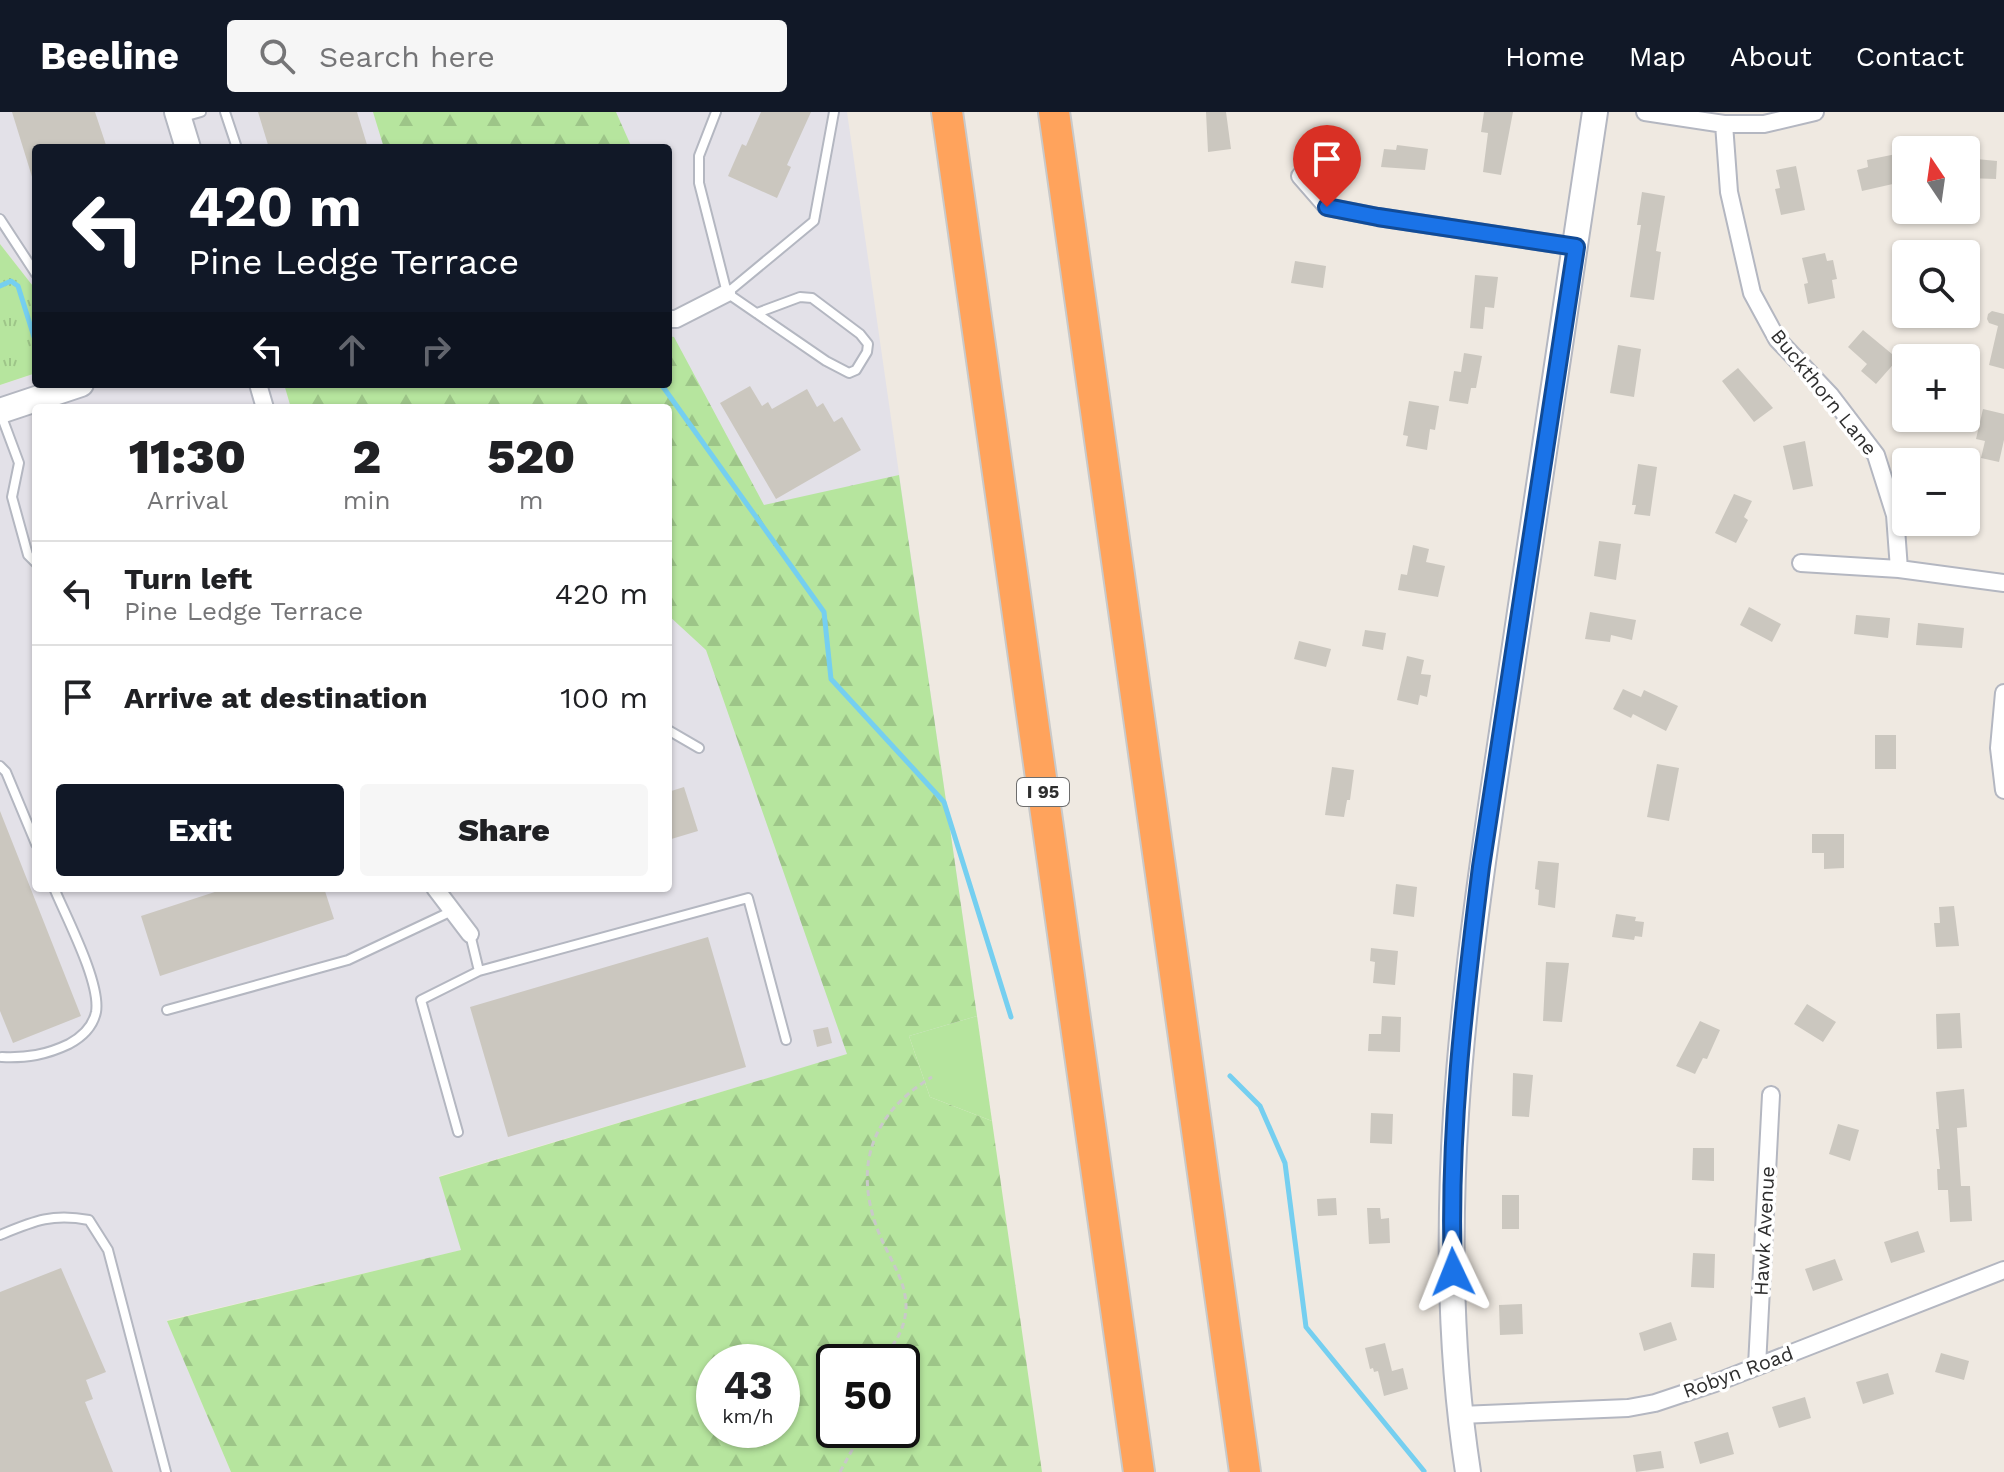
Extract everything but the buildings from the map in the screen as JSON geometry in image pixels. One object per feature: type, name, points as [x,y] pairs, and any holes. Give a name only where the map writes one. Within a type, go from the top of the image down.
[{"type":"highway","name":"I 95","points":[[947,112],[1139,1472]]},
{"type":"highway","points":[[1054,112],[1245,1472]]},
{"type":"main road","points":[[1468,1472],[1455,1364],[1451,1222],[1452,1153],[1460,1047],[1481,867],[1595,112]]},
{"type":"main road","points":[[186,114],[188,144]]},
{"type":"main road","points":[[0,411],[67,388]]},
{"type":"street","points":[[1645,112],[1724,124],[1764,124],[1815,112]]},
{"type":"street","name":"Buckthorn Lane","points":[[1724,124],[1729,192],[1752,293],[1777,339],[1831,396],[1876,455],[1895,515],[1899,569]]},
{"type":"street","points":[[1300,176],[1327,207],[1576,247]]},
{"type":"street","points":[[672,319],[727,293]]},
{"type":"street","points":[[1801,563],[1899,569],[2004,583]]},
{"type":"street","points":[[2004,693],[1999,748],[2004,790]]},
{"type":"street","points":[[438,892],[470,934]]},
{"type":"street","name":"Hawk Avenue","points":[[1757,1366],[1771,1095]]},
{"type":"street","name":"Robyn Road","points":[[1460,1415],[1628,1408],[1655,1403],[2004,1270]]},
{"type":"lane","points":[[225,112],[236,144]]},
{"type":"lane","points":[[716,112],[699,156],[699,183],[727,293],[826,361],[849,373],[856,370],[867,352],[868,344],[860,334],[812,298],[800,297],[757,313]]},
{"type":"lane","points":[[727,293],[814,221],[834,112]]},
{"type":"lane","points":[[0,219],[32,268]]},
{"type":"lane","points":[[0,411],[19,463],[12,497],[28,555],[32,559]]},
{"type":"lane","points":[[672,732],[699,748]]},
{"type":"lane","points":[[0,766],[6,772],[32,834]]},
{"type":"lane","points":[[1,1055],[45,1054],[75,1041],[92,1024],[96,994],[56,892]]},
{"type":"lane","points":[[458,1132],[421,1000],[479,971],[748,898],[786,1040]]},
{"type":"lane","points":[[167,1010],[348,960],[453,911]]},
{"type":"lane","points":[[470,934],[479,971]]},
{"type":"lane","points":[[0,1235],[30,1223],[64,1215],[89,1220],[108,1250],[166,1472]]},
{"type":"path","points":[[895,1344],[904,1324],[904,1289],[877,1227],[869,1199],[867,1175],[870,1148],[880,1123],[912,1089],[932,1077]]},
{"type":"path","points":[[840,1472],[852,1448]]},
{"type":"shaded area","points":[[0,112],[847,112],[977,1016],[439,1176],[462,1250],[167,1320],[231,1472],[0,1472],[0,385],[32,374],[32,388],[672,388],[672,144],[32,144],[32,285],[0,244]]},
{"type":"green space","points":[[373,112],[616,112],[630,144],[383,144]]},
{"type":"green space","points":[[0,244],[32,285],[32,374],[0,385]]},
{"type":"green space","points":[[672,337],[764,505],[899,475],[977,1016],[909,1036],[930,1097],[992,1121],[1042,1472],[231,1472],[167,1321],[461,1250],[439,1177],[847,1054],[706,650],[672,619],[672,404],[290,404],[285,388],[672,388]]},
{"type":"green space","points":[[977,1016],[992,1121],[930,1097],[909,1036]]},
{"type":"waterway","points":[[0,286],[11,281],[18,286],[32,331]]},
{"type":"waterway","points":[[664,388],[824,612],[831,679],[944,802],[1011,1017]]},
{"type":"waterway","points":[[1230,1076],[1260,1106],[1285,1163],[1306,1327],[1424,1471]]},
{"type":"route","points":[[1327,207],[1576,247],[1471,949],[1452,1153],[1453,1272]]}]
